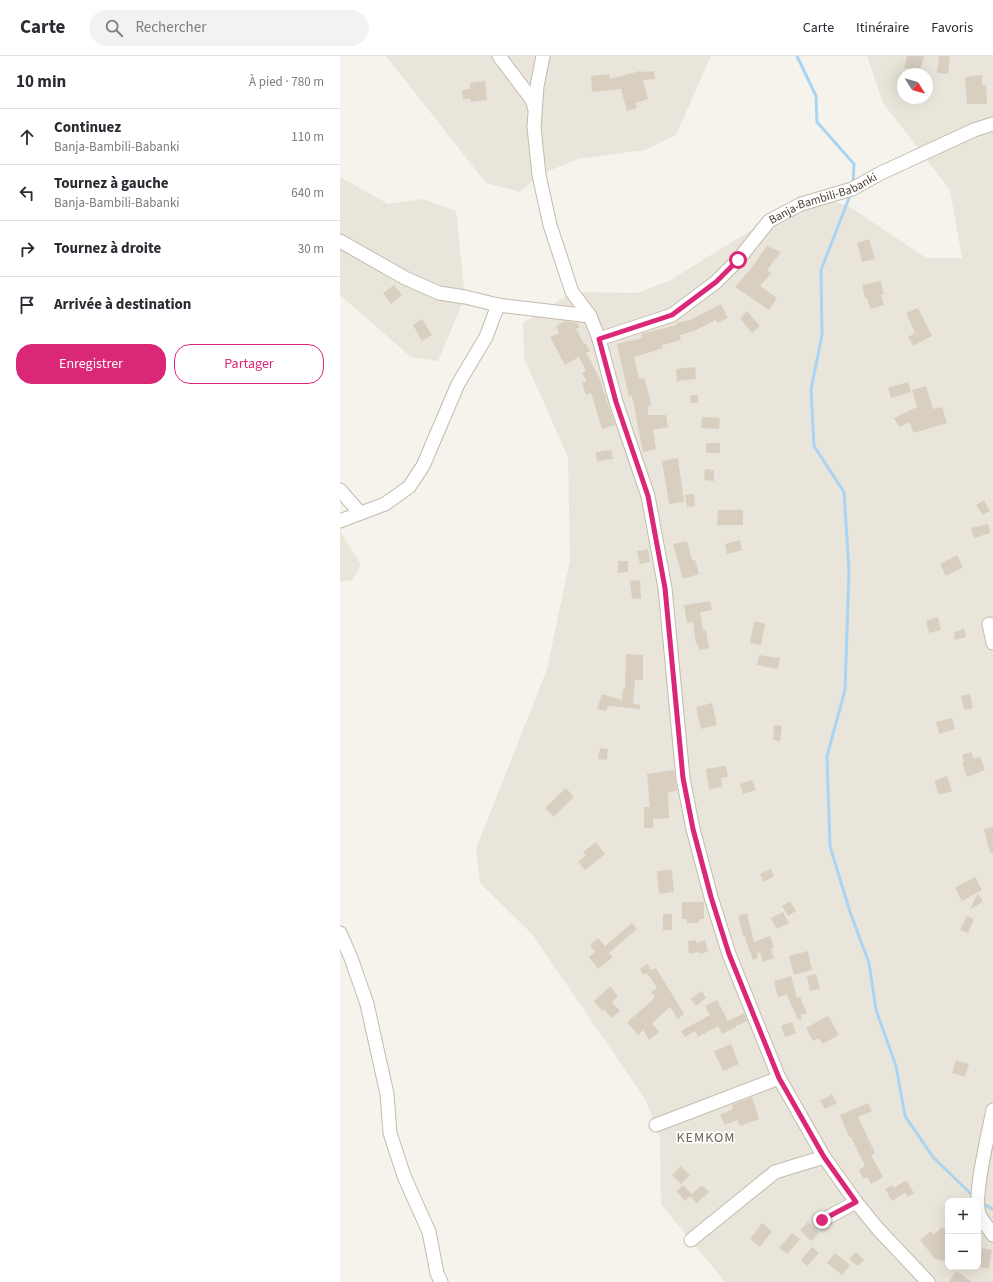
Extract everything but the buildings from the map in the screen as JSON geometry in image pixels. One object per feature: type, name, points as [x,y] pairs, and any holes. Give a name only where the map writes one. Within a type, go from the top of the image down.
[{"type":"street","points":[[499,56],[534,101],[534,127],[539,175],[550,226],[572,292],[590,316],[599,339],[616,402],[648,496],[665,588],[683,778],[693,829],[711,897],[729,954],[779,1078],[824,1157],[856,1202],[878,1229],[928,1282]]},
{"type":"street","points":[[534,127],[537,86],[543,56]]},
{"type":"street","name":"Banja-Bambili-Babanki","points":[[599,339],[672,315],[716,282],[738,260],[769,221],[802,204],[852,189],[881,172],[974,130],[993,124]]},
{"type":"street","points":[[340,241],[405,278],[439,293],[465,297],[498,305],[545,312],[590,316]]},
{"type":"street","points":[[340,521],[385,504],[409,487],[423,466],[458,384],[486,337],[498,305]]},
{"type":"street","points":[[340,490],[360,513]]},
{"type":"street","points":[[989,624],[993,642]]},
{"type":"street","points":[[340,933],[351,958],[367,1004],[387,1094],[390,1133],[404,1176],[429,1232],[437,1273],[441,1282]]},
{"type":"street","points":[[656,1125],[779,1078]]},
{"type":"street","points":[[993,1110],[984,1154],[978,1198],[980,1214],[993,1235]]},
{"type":"street","points":[[690,1240],[775,1172],[824,1157]]},
{"type":"street","points":[[822,1220],[856,1202]]},
{"type":"shaded area","points":[[386,56],[711,56],[676,135],[645,150],[578,159],[539,175],[520,192],[486,183]]},
{"type":"shaded area","points":[[867,56],[993,56],[993,1282],[725,1282],[661,1204],[660,1136],[645,1099],[532,934],[480,883],[476,849],[547,669],[570,560],[568,457],[524,358],[523,323],[572,292],[637,293],[669,281],[782,211],[815,198],[847,205],[926,258],[962,258],[950,190],[883,103]]},
{"type":"shaded area","points":[[340,177],[388,204],[423,199],[456,211],[465,297],[438,361],[411,357],[340,295]]},
{"type":"shaded area","points":[[340,531],[361,565],[352,580],[340,582]]},
{"type":"waterway","points":[[797,56],[816,96],[817,122],[854,164],[853,184]]},
{"type":"waterway","points":[[851,193],[821,270],[822,335],[811,389],[814,446],[844,492],[849,571],[845,690],[827,756],[830,846],[850,912],[869,963],[876,1010],[896,1066],[905,1116],[933,1157],[974,1197]]},
{"type":"waterway","points":[[981,1203],[993,1209]]},
{"type":"district","name":"KEMKOM","points":[[706,1137]]},
{"type":"route","points":[[738,260],[716,282],[672,315],[599,339],[616,402],[648,496],[665,588],[683,778],[693,829],[711,897],[729,954],[779,1078],[824,1157],[856,1202],[822,1220]]}]
